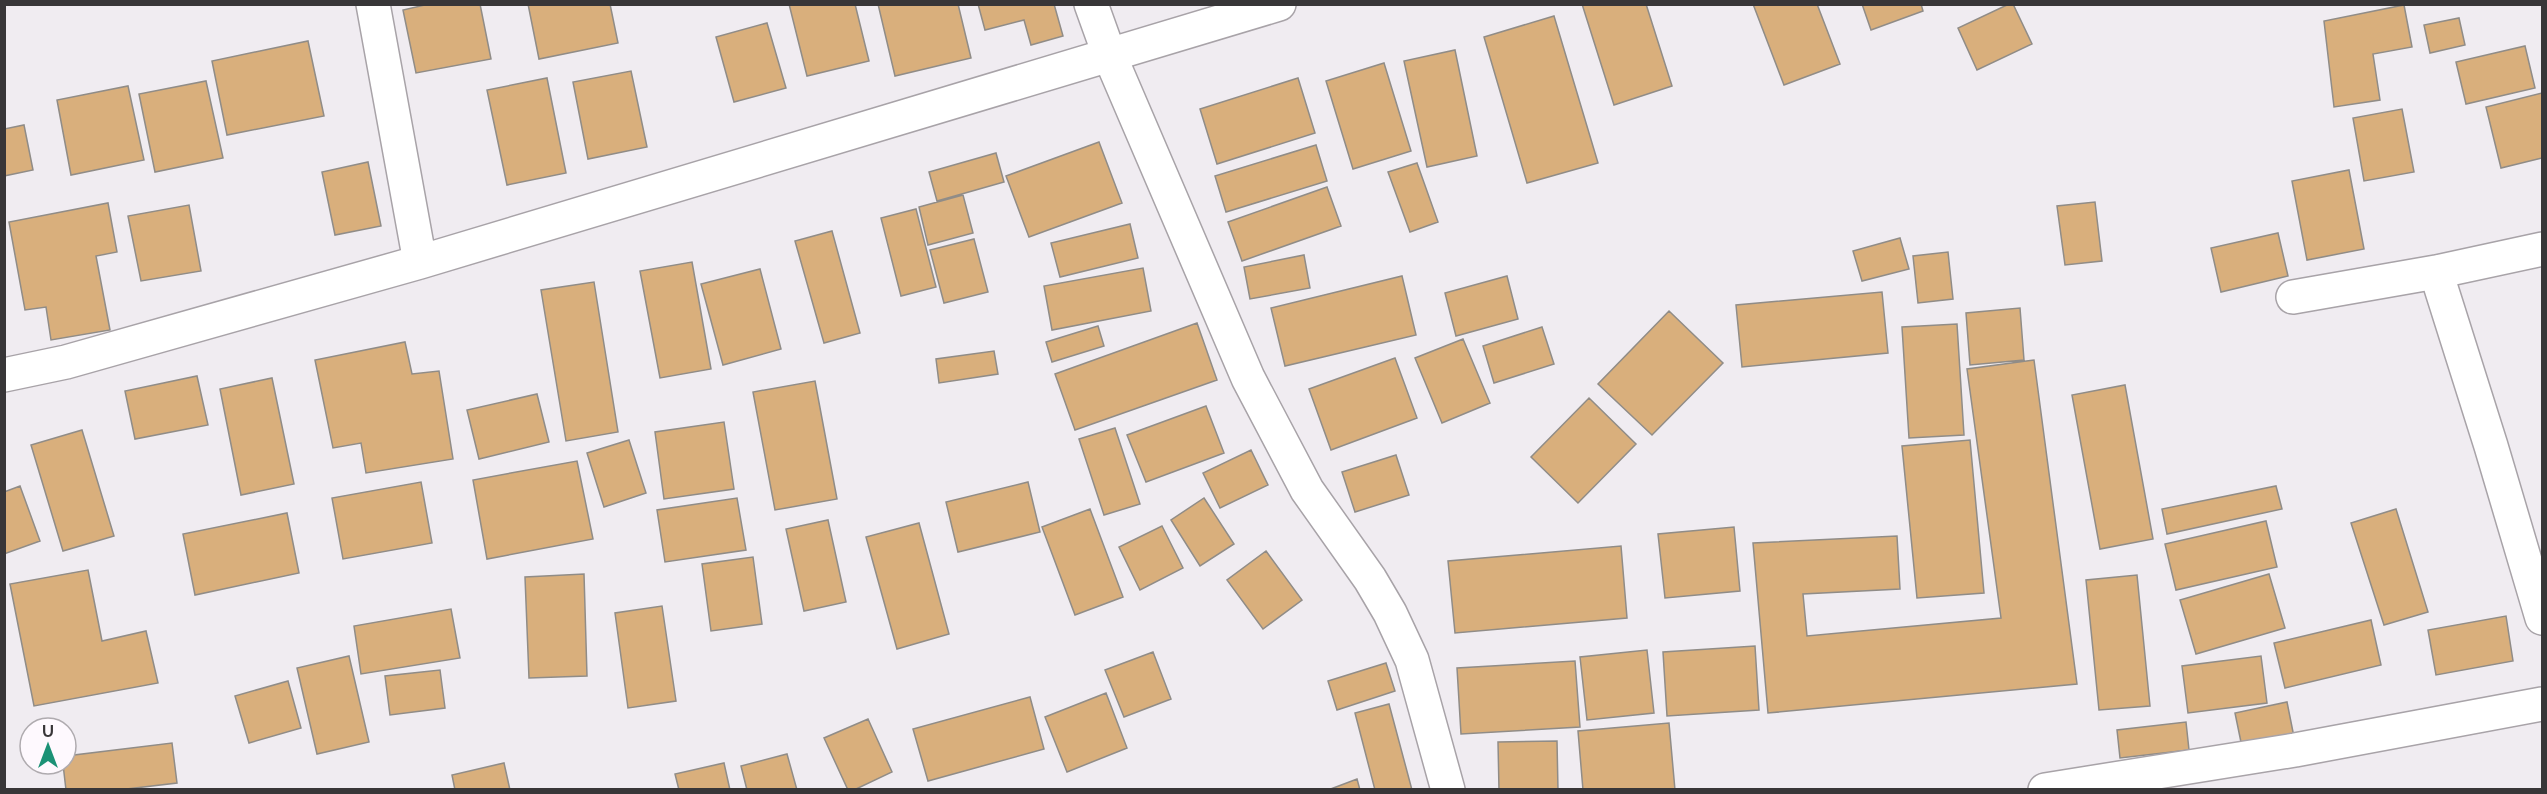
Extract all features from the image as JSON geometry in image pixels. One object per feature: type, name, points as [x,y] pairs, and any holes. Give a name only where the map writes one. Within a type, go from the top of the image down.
[{"type":"street","points":[[372,4],[420,262]]},
{"type":"street","points":[[1091,4],[1109,54],[1252,387],[1307,490],[1370,579],[1390,613],[1412,660],[1448,789]]},
{"type":"street","points":[[4,375],[66,362],[420,262],[1279,4]]},
{"type":"street","points":[[2293,297],[2436,272],[2542,249]]},
{"type":"street","points":[[2436,272],[2492,446],[2542,618]]},
{"type":"street","points":[[2045,789],[2295,750],[2542,704]]},
{"type":"building","points":[[429,4],[480,4],[491,59],[416,73],[403,10]]},
{"type":"building","points":[[528,4],[610,4],[618,43],[539,59]]},
{"type":"building","points":[[789,4],[855,4],[869,61],[807,76]]},
{"type":"building","points":[[878,4],[958,4],[971,58],[895,76]]},
{"type":"building","points":[[978,4],[1054,4],[1063,36],[1031,45],[1024,20],[985,30]]},
{"type":"building","points":[[1582,4],[1646,4],[1672,86],[1614,105]]},
{"type":"building","points":[[1753,4],[1817,4],[1840,64],[1784,85]]},
{"type":"building","points":[[1862,4],[1921,4],[1923,11],[1871,30]]},
{"type":"building","points":[[2013,4],[2032,44],[1977,70],[1958,28]]},
{"type":"building","points":[[2404,5],[2412,47],[2373,54],[2380,100],[2334,107],[2324,21]]},
{"type":"building","points":[[1554,16],[1598,163],[1527,183],[1484,37]]},
{"type":"building","points":[[2459,18],[2465,45],[2430,53],[2424,25]]},
{"type":"building","points":[[767,23],[786,88],[734,102],[716,37]]},
{"type":"building","points":[[308,41],[324,116],[227,135],[212,61]]},
{"type":"building","points":[[2525,46],[2535,88],[2466,104],[2456,62]]},
{"type":"building","points":[[1455,50],[1477,156],[1427,167],[1404,61]]},
{"type":"building","points":[[1384,63],[1411,151],[1353,169],[1326,81]]},
{"type":"building","points":[[631,71],[647,147],[588,159],[573,82]]},
{"type":"building","points":[[547,78],[566,173],[507,185],[487,90]]},
{"type":"building","points":[[1298,78],[1315,133],[1217,164],[1200,109]]},
{"type":"building","points":[[206,81],[223,158],[155,172],[139,94]]},
{"type":"building","points":[[128,86],[144,160],[71,175],[57,100]]},
{"type":"building","points":[[2542,93],[2542,158],[2501,168],[2486,107]]},
{"type":"building","points":[[2402,109],[2414,172],[2364,181],[2353,118]]},
{"type":"building","points":[[24,125],[33,170],[4,176],[4,129]]},
{"type":"building","points":[[1099,142],[1122,203],[1029,237],[1006,176]]},
{"type":"building","points":[[1316,145],[1327,181],[1226,212],[1215,176]]},
{"type":"building","points":[[996,153],[1004,182],[937,201],[929,172]]},
{"type":"building","points":[[368,162],[381,226],[335,235],[322,172]]},
{"type":"building","points":[[1417,163],[1438,222],[1410,232],[1388,172]]},
{"type":"building","points":[[2349,170],[2364,249],[2307,260],[2292,181]]},
{"type":"building","points":[[1327,187],[1341,226],[1242,261],[1228,222]]},
{"type":"building","points":[[963,195],[973,233],[928,245],[919,207]]},
{"type":"building","points":[[2095,202],[2102,261],[2065,265],[2057,206]]},
{"type":"building","points":[[108,203],[117,252],[96,256],[110,330],[51,340],[46,307],[25,310],[9,222]]},
{"type":"building","points":[[189,205],[201,271],[141,281],[128,216]]},
{"type":"building","points":[[916,209],[936,287],[901,296],[881,218]]},
{"type":"building","points":[[1130,224],[1138,258],[1060,277],[1051,243]]},
{"type":"building","points":[[832,231],[860,333],[824,343],[795,241]]},
{"type":"building","points":[[2278,233],[2288,276],[2221,292],[2211,248]]},
{"type":"building","points":[[1900,238],[1909,269],[1862,281],[1853,251]]},
{"type":"building","points":[[974,239],[988,292],[944,303],[930,250]]},
{"type":"building","points":[[1948,252],[1953,299],[1918,303],[1913,256]]},
{"type":"building","points":[[1304,255],[1310,288],[1250,299],[1244,267]]},
{"type":"building","points":[[692,262],[711,369],[660,378],[640,271]]},
{"type":"building","points":[[1143,268],[1151,311],[1052,330],[1044,286]]},
{"type":"building","points":[[760,269],[781,349],[723,365],[701,284]]},
{"type":"building","points":[[1402,276],[1416,335],[1285,366],[1271,308]]},
{"type":"building","points":[[1507,276],[1518,319],[1456,336],[1445,293]]},
{"type":"building","points":[[594,282],[618,432],[566,441],[541,290]]},
{"type":"building","points":[[1882,292],[1888,353],[1742,367],[1736,305]]},
{"type":"building","points":[[2020,308],[2024,360],[1970,365],[1966,313]]},
{"type":"building","points":[[1669,311],[1723,363],[1652,435],[1598,384]]},
{"type":"building","points":[[1197,323],[1217,380],[1075,430],[1055,374]]},
{"type":"building","points":[[1957,324],[1964,435],[1909,438],[1902,327]]},
{"type":"building","points":[[1098,326],[1104,346],[1052,362],[1046,342]]},
{"type":"building","points":[[1542,327],[1554,364],[1494,383],[1483,346]]},
{"type":"building","points":[[1463,339],[1490,403],[1442,423],[1415,358]]},
{"type":"building","points":[[405,342],[412,374],[439,371],[453,459],[366,473],[361,443],[333,448],[315,360]]},
{"type":"building","points":[[994,351],[998,374],[939,383],[936,359]]},
{"type":"building","points":[[1395,358],[1417,418],[1331,450],[1309,389]]},
{"type":"building","points":[[2034,360],[2077,684],[1768,713],[1753,543],[1897,536],[1900,589],[1803,594],[1807,636],[2001,618],[1967,369]]},
{"type":"building","points":[[197,376],[208,425],[135,439],[125,391]]},
{"type":"building","points":[[272,378],[294,484],[241,495],[220,389]]},
{"type":"building","points":[[815,381],[837,499],[775,510],[753,392]]},
{"type":"building","points":[[2125,385],[2153,539],[2100,549],[2072,395]]},
{"type":"building","points":[[537,394],[549,442],[479,459],[467,410]]},
{"type":"building","points":[[1589,398],[1636,444],[1578,503],[1531,457]]},
{"type":"building","points":[[1206,406],[1224,453],[1146,482],[1127,435]]},
{"type":"building","points":[[724,422],[734,489],[664,499],[655,432]]},
{"type":"building","points":[[1115,428],[1140,504],[1104,515],[1079,439]]},
{"type":"building","points":[[82,430],[114,536],[63,551],[31,445]]},
{"type":"building","points":[[629,440],[646,493],[604,507],[587,453]]},
{"type":"building","points":[[1970,440],[1984,593],[1917,598],[1902,446]]},
{"type":"building","points":[[1251,450],[1268,485],[1220,508],[1203,473]]},
{"type":"building","points":[[1396,455],[1409,495],[1355,512],[1342,472]]},
{"type":"building","points":[[577,461],[593,539],[487,559],[473,480]]},
{"type":"building","points":[[421,482],[432,543],[343,559],[332,498]]},
{"type":"building","points":[[1028,482],[1040,532],[958,552],[946,502]]},
{"type":"building","points":[[20,486],[40,541],[4,554],[4,492]]},
{"type":"building","points":[[2276,486],[2282,509],[2167,534],[2162,509]]},
{"type":"building","points":[[737,498],[746,550],[665,562],[657,510]]},
{"type":"building","points":[[1204,498],[1234,544],[1200,566],[1171,520]]},
{"type":"building","points":[[1090,509],[1123,597],[1075,615],[1042,527]]},
{"type":"building","points":[[2396,509],[2428,612],[2384,625],[2351,523]]},
{"type":"building","points":[[287,513],[299,573],[195,595],[183,534]]},
{"type":"building","points":[[828,520],[846,602],[804,611],[786,529]]},
{"type":"building","points":[[2266,521],[2277,567],[2176,590],[2165,544]]},
{"type":"building","points":[[919,523],[949,634],[897,649],[866,537]]},
{"type":"building","points":[[1162,526],[1183,568],[1140,590],[1119,547]]},
{"type":"building","points":[[1734,527],[1740,591],[1665,598],[1658,534]]},
{"type":"building","points":[[1621,546],[1627,618],[1455,633],[1448,561]]},
{"type":"building","points":[[1266,551],[1302,600],[1263,629],[1227,580]]},
{"type":"building","points":[[753,557],[762,624],[711,631],[702,564]]},
{"type":"building","points":[[88,570],[102,641],[146,631],[158,683],[34,706],[10,584]]},
{"type":"building","points":[[584,574],[587,676],[529,678],[525,577]]},
{"type":"building","points":[[2269,574],[2285,628],[2196,654],[2180,600]]},
{"type":"building","points":[[2137,575],[2150,706],[2099,710],[2086,580]]},
{"type":"building","points":[[662,606],[676,701],[628,708],[615,613]]},
{"type":"building","points":[[451,609],[460,658],[361,674],[354,626]]},
{"type":"building","points":[[2506,616],[2513,661],[2436,675],[2428,630]]},
{"type":"building","points":[[2371,620],[2381,665],[2285,688],[2274,643]]},
{"type":"building","points":[[1755,646],[1759,710],[1667,716],[1663,652]]},
{"type":"building","points":[[1647,650],[1654,713],[1587,720],[1580,657]]},
{"type":"building","points":[[1153,652],[1171,699],[1124,717],[1105,670]]},
{"type":"building","points":[[349,656],[369,742],[317,754],[297,668]]},
{"type":"building","points":[[2261,656],[2267,703],[2188,713],[2182,666]]},
{"type":"building","points":[[1575,661],[1580,727],[1461,734],[1457,668]]},
{"type":"building","points":[[1386,663],[1395,691],[1337,710],[1328,681]]},
{"type":"building","points":[[440,670],[445,708],[390,715],[385,676]]},
{"type":"building","points":[[288,681],[301,728],[249,743],[235,696]]},
{"type":"building","points":[[1106,693],[1127,748],[1067,772],[1045,717]]},
{"type":"building","points":[[1030,697],[1044,749],[928,781],[913,729]]},
{"type":"building","points":[[2287,702],[2294,737],[2242,747],[2235,713]]},
{"type":"building","points":[[1389,704],[1412,790],[1375,790],[1355,713]]},
{"type":"building","points":[[868,719],[892,772],[854,790],[848,790],[824,738]]},
{"type":"building","points":[[2186,722],[2189,750],[2120,758],[2117,730]]},
{"type":"building","points":[[1669,723],[1675,790],[1583,790],[1578,731]]},
{"type":"building","points":[[1557,741],[1558,790],[1499,790],[1498,742]]},
{"type":"building","points":[[172,743],[177,783],[118,790],[66,790],[64,776],[78,776],[78,755]]},
{"type":"building","points":[[787,754],[797,790],[747,790],[741,766]]},
{"type":"building","points":[[504,763],[510,790],[455,790],[452,775]]},
{"type":"building","points":[[724,763],[730,790],[679,790],[675,774]]},
{"type":"building","points":[[1357,779],[1360,790],[1328,790]]}]
